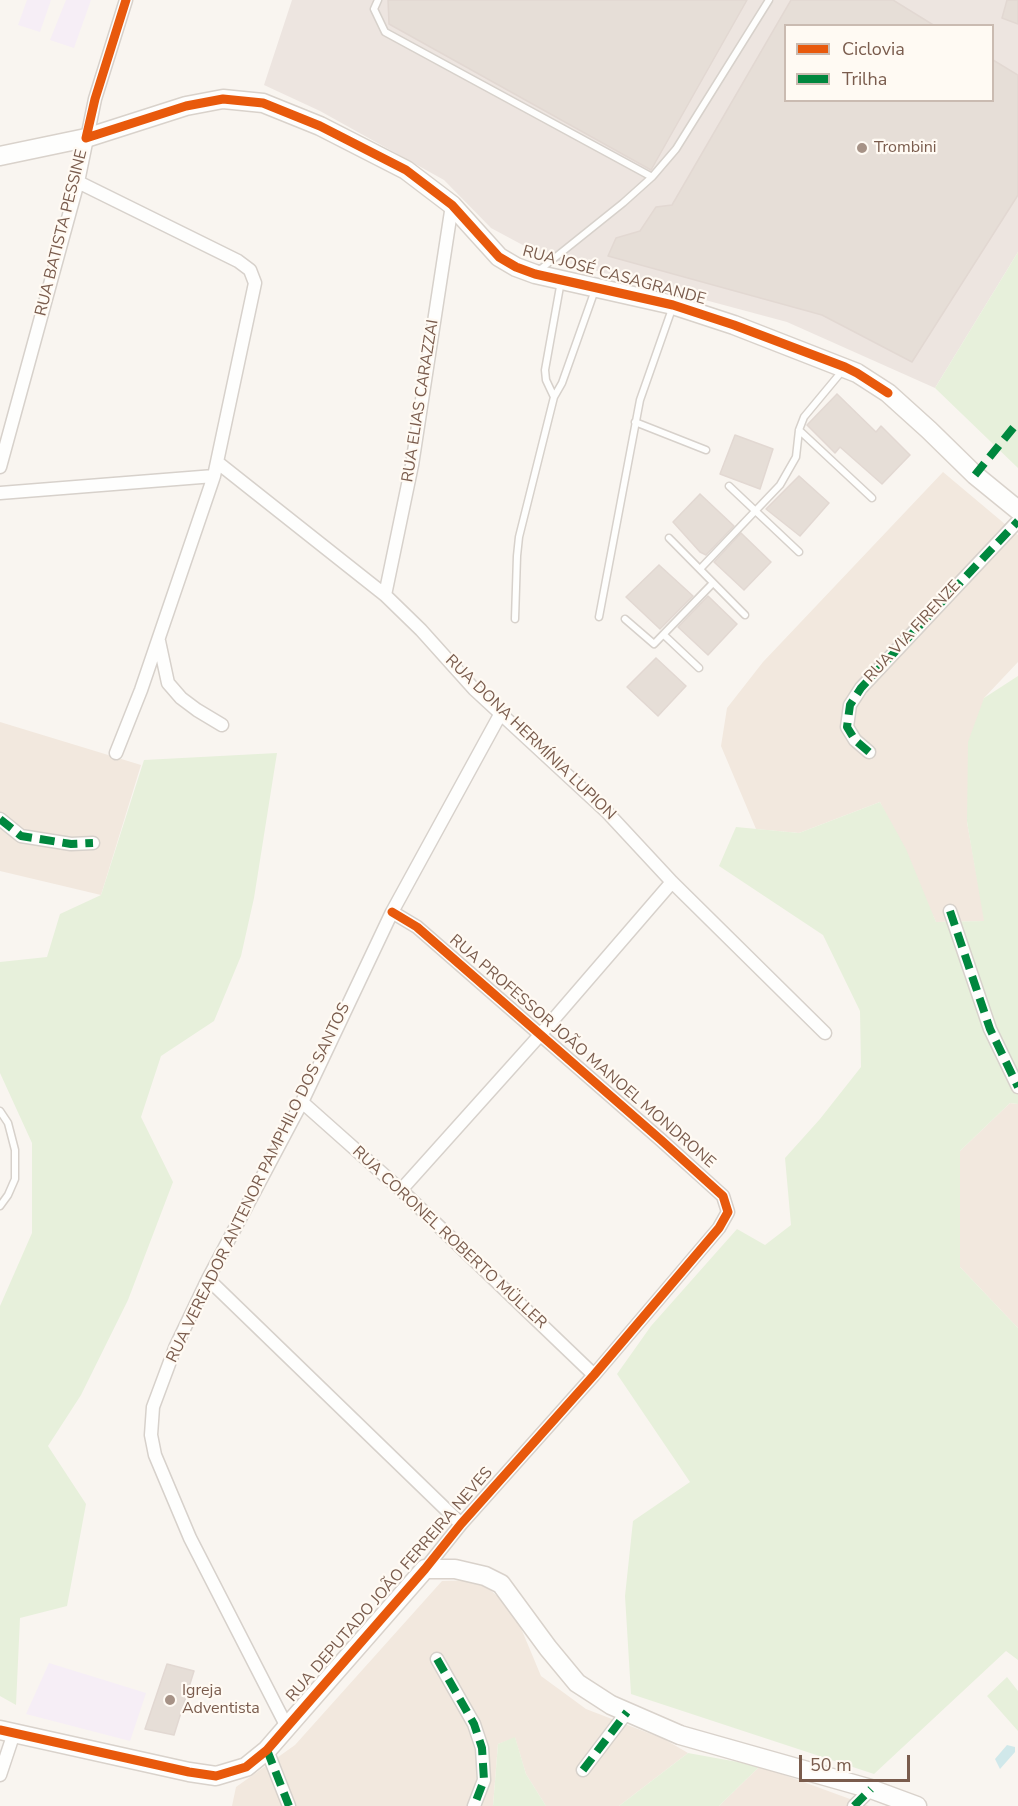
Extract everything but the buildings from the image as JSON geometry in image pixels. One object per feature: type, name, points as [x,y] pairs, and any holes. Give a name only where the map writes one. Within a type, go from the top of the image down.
[{"type":"street","name":"RUA BATISTA PESSINE","points":[[0,467],[78,182],[95,99],[126,0]]},
{"type":"street","name":"RUA JOSÉ CASAGRANDE","points":[[0,156],[86,138],[186,106],[223,99],[263,103],[320,126],[406,170],[452,205],[499,257],[516,267],[535,274],[673,305],[734,325],[857,373],[888,393],[975,475],[1018,510]]},
{"type":"street","points":[[78,182],[238,261],[250,270],[255,283],[214,476],[159,640],[116,753]]},
{"type":"street","name":"RUA ELIAS CARAZZAI","points":[[385,595],[412,465],[452,205]]},
{"type":"street","name":"RUA DONA HERMÍNIA LUPION","points":[[217,462],[385,595],[421,630],[474,688],[606,811],[672,882],[825,1033]]},
{"type":"street","points":[[0,493],[214,476]]},
{"type":"street","name":"RUA VIA FIRENZE","points":[[869,752],[855,740],[847,728],[850,705],[861,688],[1018,521]]},
{"type":"street","points":[[159,640],[168,683],[181,698],[222,724]]},
{"type":"street","name":"RUA VEREADOR ANTENOR PAMPHILO DOS SANTOS","points":[[288,1727],[190,1538],[154,1455],[151,1435],[153,1407],[175,1348],[208,1279],[302,1102],[392,912],[501,713]]},
{"type":"street","points":[[0,819],[21,836],[71,844],[93,843]]},
{"type":"street","points":[[401,1190],[540,1035],[672,882]]},
{"type":"street","points":[[950,911],[990,1029],[1018,1087]]},
{"type":"street","name":"RUA PROFESSOR JOÃO MANOEL MONDRONE","points":[[392,912],[417,927],[723,1196],[728,1212],[719,1228]]},
{"type":"street","name":"RUA CORONEL ROBERTO MÜLLER","points":[[302,1102],[401,1190],[594,1375]]},
{"type":"street","name":"RUA DEPUTADO JOÃO FERREIRA NEVES","points":[[7,1731],[189,1772],[216,1776],[246,1767],[267,1750],[288,1727],[719,1228]]},
{"type":"street","points":[[208,1279],[461,1524]]},
{"type":"street","points":[[424,1569],[455,1569],[485,1576],[501,1584],[577,1683],[596,1697],[627,1713],[680,1736],[871,1789],[917,1806]]},
{"type":"street","points":[[437,1659],[474,1724],[482,1748],[484,1780],[474,1806]]},
{"type":"street","points":[[583,1770],[627,1713]]},
{"type":"street","points":[[0,1775],[7,1731]]},
{"type":"street","points":[[267,1750],[289,1806]]},
{"type":"street","points":[[854,1806],[871,1789]]},
{"type":"lane","points":[[378,0],[374,9],[385,32],[652,177]]},
{"type":"lane","points":[[535,274],[652,177],[675,149],[769,0]]},
{"type":"lane","points":[[554,397],[546,380],[545,370],[561,280]]},
{"type":"lane","points":[[515,619],[519,537],[554,397],[562,383],[596,288]]},
{"type":"lane","points":[[599,617],[640,400],[673,305]]},
{"type":"lane","points":[[700,569],[780,485],[796,458],[799,430],[804,417],[845,367]]},
{"type":"lane","points":[[635,422],[706,450]]},
{"type":"lane","points":[[799,430],[872,498]]},
{"type":"lane","points":[[729,486],[799,552]]},
{"type":"lane","points":[[669,538],[745,615]]},
{"type":"lane","points":[[625,619],[654,644],[713,583]]},
{"type":"lane","points":[[664,634],[699,668]]},
{"type":"lane","points":[[0,1111],[8,1123],[15,1150],[15,1179],[0,1206]]},
{"type":"shaded area","points":[[27,0],[51,0],[40,32],[18,25]]},
{"type":"shaded area","points":[[66,0],[91,0],[74,48],[50,40]]},
{"type":"shaded area","points":[[292,0],[1018,0],[1018,252],[935,388],[787,322],[545,257],[491,228],[444,180],[320,111],[264,85]]},
{"type":"shaded area","points":[[943,472],[1018,535],[1018,662],[984,698],[967,822],[985,921],[936,922],[880,802],[799,833],[756,829],[721,746],[727,708],[763,662]]},
{"type":"shaded area","points":[[0,722],[141,765],[101,895],[0,871]]},
{"type":"shaded area","points":[[1010,1103],[1018,1104],[1018,1328],[960,1267],[960,1151]]},
{"type":"shaded area","points":[[478,1580],[513,1609],[541,1676],[586,1709],[664,1739],[688,1753],[619,1806],[546,1806],[526,1774],[515,1738],[498,1744],[493,1806],[232,1806],[236,1787],[295,1745],[442,1581]]},
{"type":"shaded area","points":[[49,1663],[146,1693],[130,1741],[26,1714]]},
{"type":"shaded area","points":[[760,1766],[869,1806],[719,1806]]},
{"type":"green space","points":[[1018,252],[1018,468],[935,388]]},
{"type":"green space","points":[[1018,676],[1018,1104],[1010,1103],[960,1151],[960,1267],[1018,1328],[1018,1660],[1006,1651],[874,1774],[631,1694],[625,1596],[633,1521],[690,1482],[617,1374],[651,1326],[737,1229],[765,1245],[791,1225],[785,1158],[820,1119],[861,1067],[860,1011],[823,935],[719,866],[736,827],[799,833],[880,802],[906,849],[936,922],[984,921],[967,822],[968,742],[984,698]]},
{"type":"green space","points":[[277,753],[254,898],[241,956],[214,1021],[161,1056],[141,1117],[173,1182],[128,1300],[81,1395],[48,1446],[86,1504],[67,1606],[20,1618],[16,1705],[0,1696],[0,1306],[32,1233],[32,1143],[0,1073],[0,962],[47,957],[60,914],[101,895],[144,760]]},
{"type":"green space","points":[[1007,1677],[1018,1691],[1018,1731],[987,1696]]},
{"type":"green space","points":[[515,1737],[526,1774],[546,1806],[493,1806],[498,1744]]},
{"type":"green space","points":[[688,1753],[760,1766],[719,1806],[619,1806]]},
{"type":"water","points":[[1007,1745],[1015,1747],[1015,1752],[1000,1769],[995,1759]]},
{"type":"marked path","points":[[975,475],[1018,422]]},
{"type":"marked path","points":[[869,752],[855,740],[847,727],[850,705],[861,688],[1018,521]]},
{"type":"marked path","points":[[0,819],[21,836],[71,844],[93,843]]},
{"type":"marked path","points":[[950,911],[990,1029],[1018,1087]]},
{"type":"marked path","points":[[437,1659],[474,1724],[482,1748],[484,1780],[474,1806]]},
{"type":"marked path","points":[[583,1770],[627,1712]]},
{"type":"marked path","points":[[267,1750],[289,1806]]},
{"type":"marked path","points":[[854,1806],[871,1789]]},
{"type":"cycle path","points":[[86,138],[95,99],[126,0]]},
{"type":"cycle path","points":[[86,138],[186,106],[223,99],[263,103],[320,126],[406,170],[452,205],[499,257],[516,267],[535,274],[673,305],[734,325],[845,367],[888,393]]},
{"type":"cycle path","points":[[0,1730],[189,1772],[216,1776],[246,1767],[267,1750],[425,1569],[461,1524],[594,1375],[719,1228],[728,1212],[723,1196],[661,1140],[417,927],[392,912]]},
{"type":"place","name":"Trombini","points":[[862,148]]},
{"type":"place","name":"Igreja Adventista","points":[[170,1700]]}]
